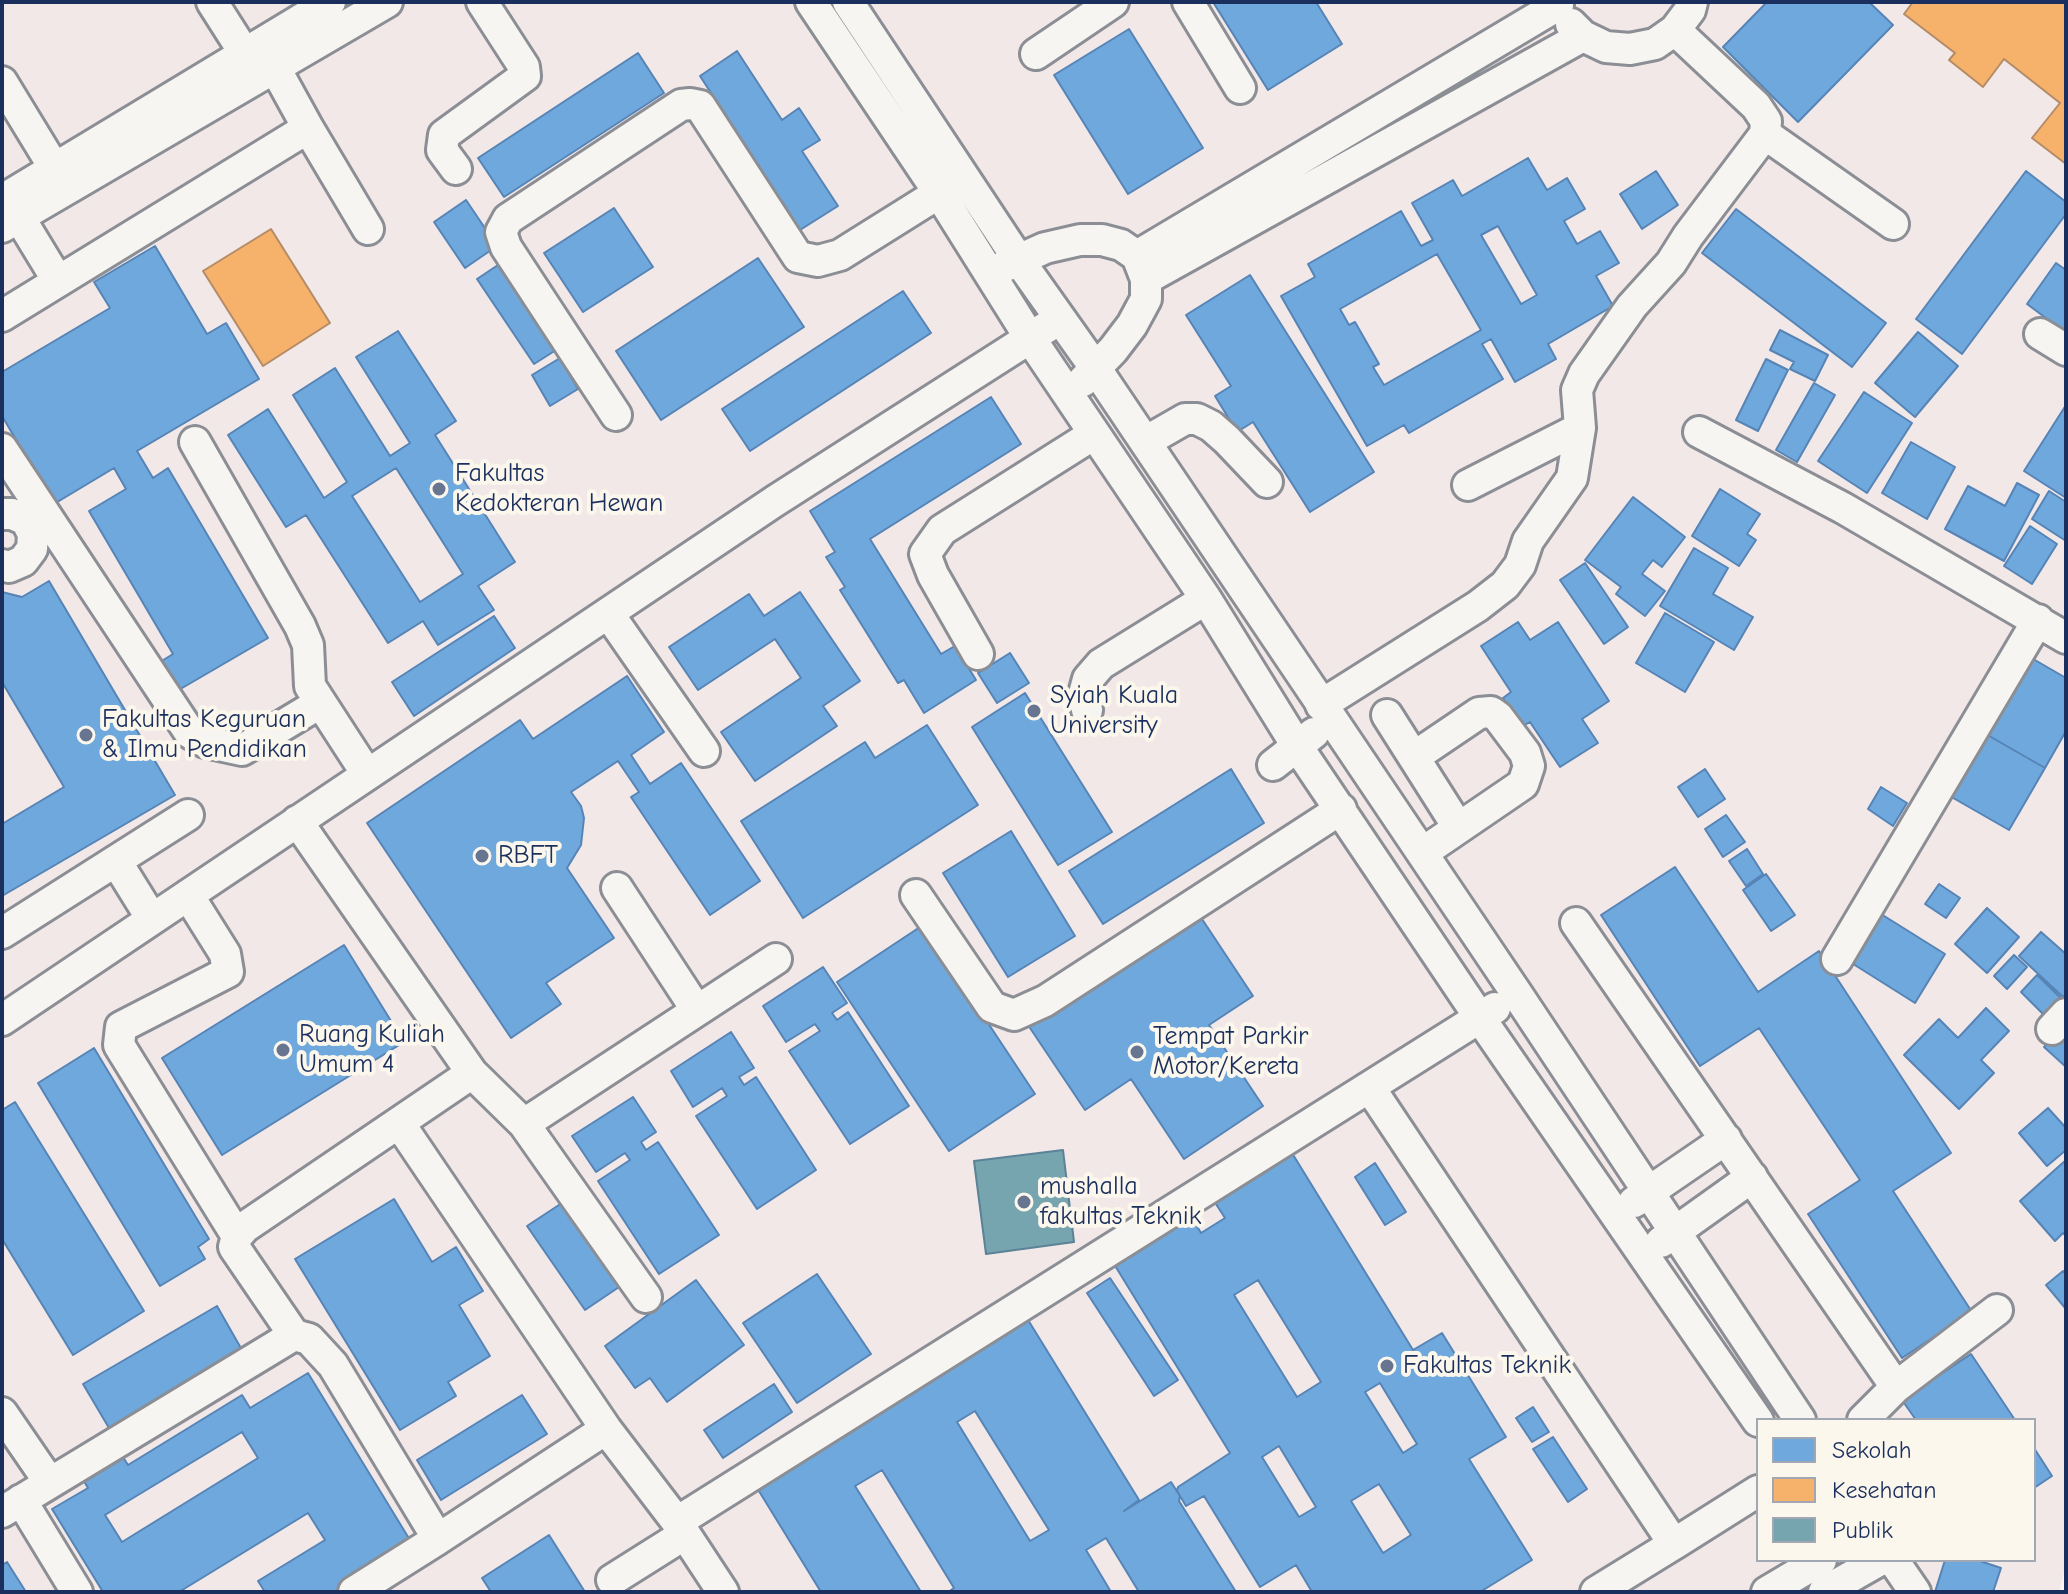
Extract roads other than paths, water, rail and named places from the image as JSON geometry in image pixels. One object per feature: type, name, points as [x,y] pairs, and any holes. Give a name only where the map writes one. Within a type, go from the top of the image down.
[{"type":"street","points":[[212,2],[308,128],[368,229]]},
{"type":"street","points":[[7,210],[260,66],[330,2]]},
{"type":"street","points":[[7,210],[55,169],[387,2]]},
{"type":"street","points":[[456,169],[442,150],[444,135],[525,76],[524,67],[482,2]]},
{"type":"street","points":[[811,2],[939,193],[1030,338],[1206,599],[1297,746],[1756,1418]]},
{"type":"street","points":[[848,2],[1018,259],[1096,369],[1517,994],[1799,1418]]},
{"type":"street","points":[[1036,54],[1113,2]]},
{"type":"street","points":[[1188,2],[1240,88]]},
{"type":"street","points":[[1142,267],[1558,3],[1569,22],[1583,36],[1606,47],[1630,49],[1655,44],[1675,30],[1690,10],[1692,2]]},
{"type":"street","points":[[1273,765],[1297,746],[1326,713],[1505,585],[1520,565],[1528,541],[1572,478],[1580,428],[1577,390],[1584,374],[1632,306],[1671,263],[1765,134],[1766,121],[1756,106],[1675,30]]},
{"type":"street","points":[[1142,267],[1583,36]]},
{"type":"street","points":[[2,82],[55,169]]},
{"type":"street","points":[[616,415],[506,247],[501,232],[508,219],[681,105],[700,106],[798,257],[818,261],[840,255],[939,193]]},
{"type":"street","points":[[2,316],[308,128]]},
{"type":"street","points":[[1765,134],[1893,224]]},
{"type":"street","points":[[7,210],[58,281]]},
{"type":"street","points":[[990,273],[1045,248],[1080,240],[1102,240],[1121,245],[1142,267],[1146,299],[1132,325],[1096,369],[1069,394]]},
{"type":"street","points":[[2,1020],[775,501],[1060,319]]},
{"type":"street","points":[[2040,334],[2066,350]]},
{"type":"street","points":[[1145,442],[1185,419],[1197,419],[1219,433],[1267,482]]},
{"type":"street","points":[[1468,485],[1580,428]]},
{"type":"street","points":[[1699,432],[1843,508],[2066,638]]},
{"type":"street","points":[[978,654],[933,575],[925,554],[942,530],[1094,434]]},
{"type":"street","points":[[195,442],[300,626],[308,645],[310,686],[367,774]]},
{"type":"street","points":[[2,449],[190,733],[205,742],[242,750],[320,703]]},
{"type":"street","points":[[2,514],[12,514],[26,520],[33,534],[32,549],[23,561],[9,567],[2,565]]},
{"type":"street","points":[[1087,710],[1084,694],[1088,679],[1101,664],[1206,599]]},
{"type":"street","points":[[608,613],[704,751]]},
{"type":"street","points":[[1837,959],[2038,620]]},
{"type":"street","points":[[1414,757],[1479,713],[1491,712],[1525,753],[1529,766],[1523,784],[1422,853]]},
{"type":"street","points":[[1387,715],[1458,827]]},
{"type":"street","points":[[916,895],[992,1007],[1014,1015],[1045,1001],[1341,809]]},
{"type":"street","points":[[2,933],[188,815]]},
{"type":"street","points":[[297,821],[472,1073],[524,1124],[646,1297]]},
{"type":"street","points":[[116,861],[152,919]]},
{"type":"street","points":[[617,888],[696,1009]]},
{"type":"street","points":[[188,895],[225,954],[228,972],[121,1027],[119,1045],[237,1236]]},
{"type":"street","points":[[1576,923],[1896,1387]]},
{"type":"street","points":[[524,1124],[776,959]]},
{"type":"street","points":[[612,1580],[681,1528],[1517,994]]},
{"type":"street","points":[[438,1539],[333,1365],[309,1339],[294,1335],[234,1247],[237,1236],[245,1227],[472,1073]]},
{"type":"street","points":[[1370,1088],[1674,1544]]},
{"type":"street","points":[[399,1123],[606,1429],[681,1528],[723,1592]]},
{"type":"street","points":[[1616,1215],[1726,1139]]},
{"type":"street","points":[[1643,1255],[1752,1177]]},
{"type":"street","points":[[1865,1418],[1896,1387],[1997,1310]]},
{"type":"street","points":[[77,1592],[12,1506],[294,1335]]},
{"type":"street","points":[[2,1413],[50,1483]]},
{"type":"street","points":[[354,1592],[606,1429]]},
{"type":"street","points":[[1596,1592],[1756,1492]]},
{"type":"street","points":[[1767,1592],[1818,1562]]},
{"type":"street","points":[[1894,1562],[1915,1592]]},
{"type":"street","points":[[1824,1592],[1867,1570]]},
{"type":"place","name":"Fakultas Kedokteran Hewan","points":[[439,489]]},
{"type":"place","name":"Syiah Kuala University","points":[[1034,711]]},
{"type":"place","name":"Fakultas Keguruan & Ilmu Pendidikan","points":[[86,735]]},
{"type":"place","name":"RBFT","points":[[482,856]]},
{"type":"place","name":"Ruang Kuliah Umum 4","points":[[283,1050]]},
{"type":"place","name":"Tempat Parkir Motor/Kereta","points":[[1137,1052]]},
{"type":"place","name":"mushalla fakultas Teknik","points":[[1024,1202]]},
{"type":"place","name":"Fakultas Teknik","points":[[1387,1366]]}]
